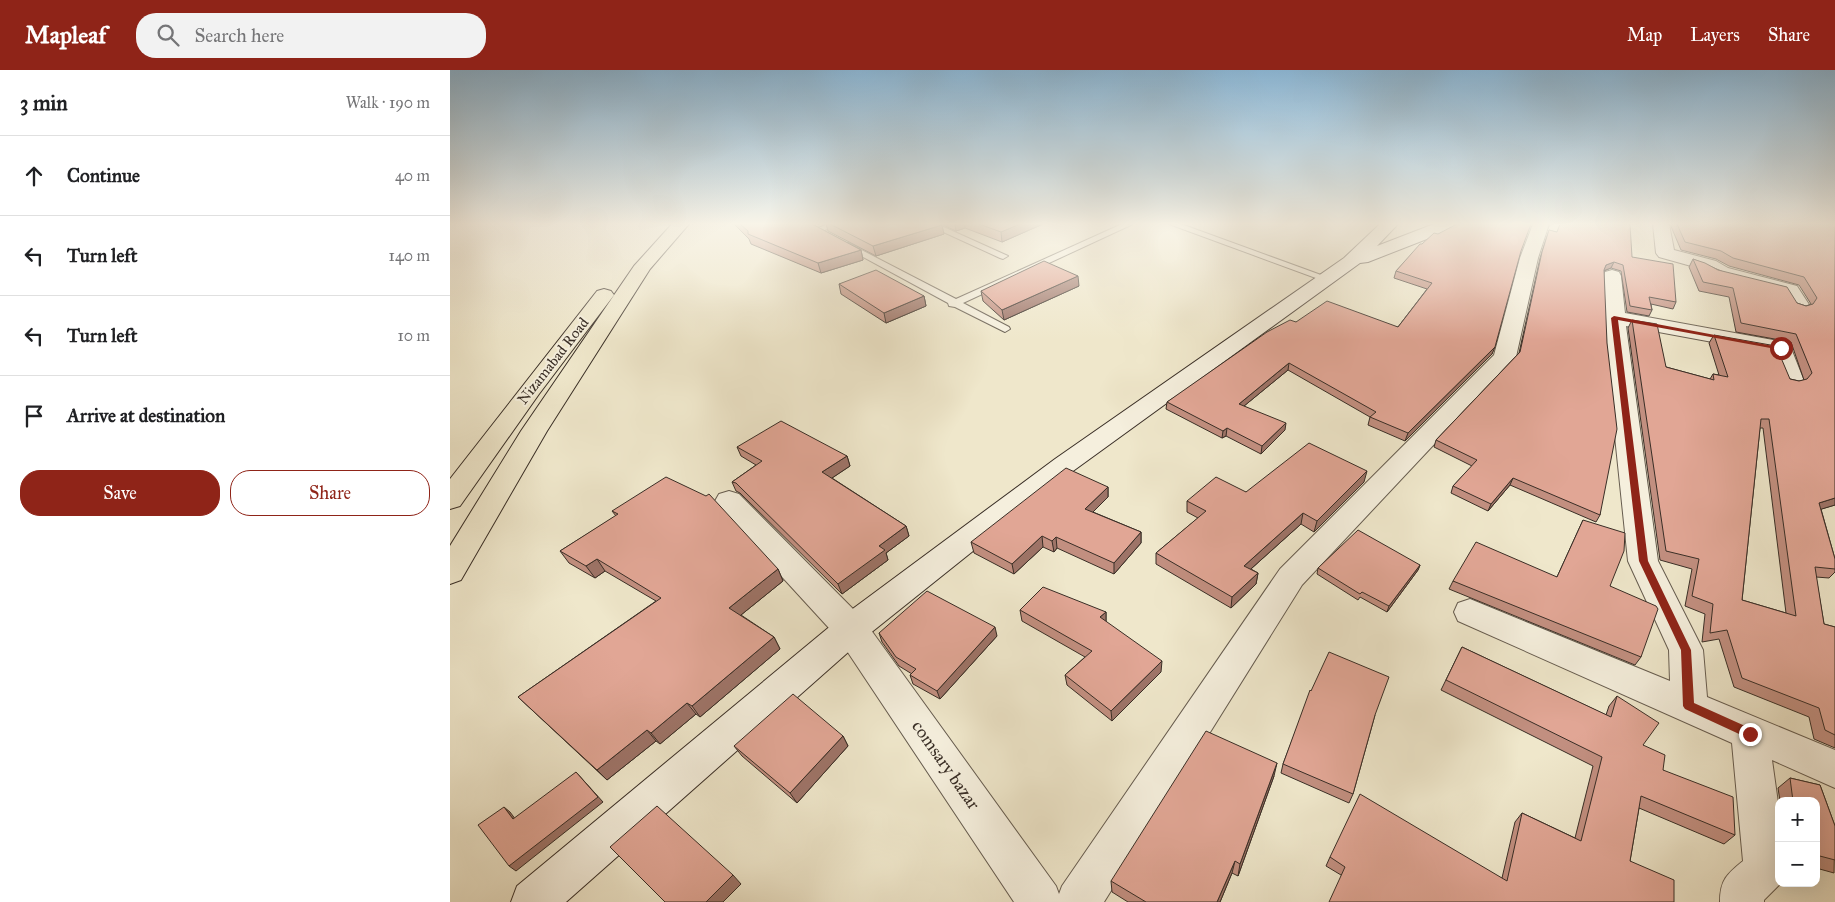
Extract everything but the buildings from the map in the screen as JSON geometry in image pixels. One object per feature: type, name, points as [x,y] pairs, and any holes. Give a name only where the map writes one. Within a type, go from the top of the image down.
[{"type":"highway","name":"Nizamabad Road","points":[[450,500],[531,389],[629,263]]},
{"type":"highway","points":[[450,572],[534,431],[646,263]]},
{"type":"street","points":[[533,902],[851,629],[1064,465],[1347,263]]},
{"type":"street","points":[[1338,271],[1357,263]]},
{"type":"street","points":[[1078,902],[1291,577],[1506,357],[1528,263]]},
{"type":"street","points":[[1701,263],[1721,272],[1790,290],[1800,306]]},
{"type":"street","points":[[1612,276],[1614,318],[1643,561],[1686,650],[1689,706]]},
{"type":"street","points":[[1614,318],[1781,348],[1792,381]]},
{"type":"street","name":"comsary bazar","points":[[729,501],[851,629],[1040,902]]},
{"type":"street","points":[[1470,612],[1835,769]]},
{"type":"street","points":[[1742,902],[1742,890],[1764,870],[1750,734]]},
{"type":"lane","points":[[877,263],[953,304],[1005,329]]},
{"type":"lane","points":[[953,304],[1044,263]]},
{"type":"lane","points":[[1309,263],[1338,271]]},
{"type":"route","points":[[1750,734],[1689,706],[1686,650],[1643,561],[1614,318],[1781,348]]}]
